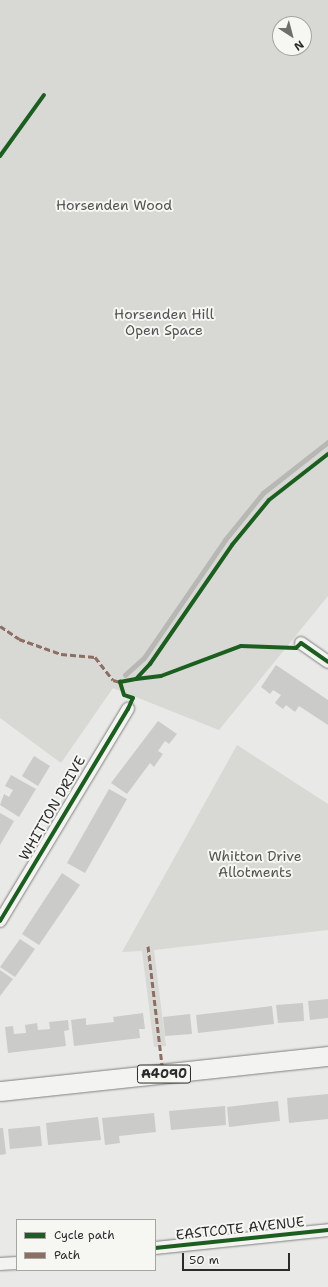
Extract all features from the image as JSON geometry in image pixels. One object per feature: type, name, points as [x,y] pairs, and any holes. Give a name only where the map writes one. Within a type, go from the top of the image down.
[{"type":"main road","name":"A4090","points":[[0,1092],[328,1056]]},
{"type":"street","points":[[301,643],[328,662]]},
{"type":"street","name":"WHITTON DRIVE","points":[[2,914],[128,708]]},
{"type":"street","name":"EASTCOTE AVENUE","points":[[156,1248],[328,1230]]},
{"type":"street","points":[[0,1264],[16,1263]]},
{"type":"green space","name":"Horsenden Wood","points":[[0,0],[328,0],[328,596],[219,730],[113,688],[61,763],[0,718]]},
{"type":"green space","name":"Whitton Drive Allotments","points":[[237,745],[328,804],[328,930],[154,950],[166,1046],[154,1047],[142,951],[122,952]]},
{"type":"building","points":[[276,665],[328,700],[328,725],[299,706],[295,712],[286,705],[283,709],[275,703],[281,695],[273,690],[270,694],[261,687]]},
{"type":"building","points":[[158,721],[177,734],[169,744],[165,741],[158,751],[163,754],[154,767],[150,763],[127,794],[111,783]]},
{"type":"building","points":[[34,756],[50,766],[38,786],[22,776]]},
{"type":"building","points":[[11,775],[36,789],[19,817],[0,805],[4,794],[9,797],[13,790],[5,786]]},
{"type":"building","points":[[109,789],[127,799],[85,873],[67,863]]},
{"type":"building","points":[[0,813],[14,821],[0,845]]},
{"type":"building","points":[[62,873],[80,885],[39,945],[22,934]]},
{"type":"building","points":[[20,939],[35,949],[15,977],[0,967]]},
{"type":"building","points":[[0,970],[13,979],[0,996]]},
{"type":"building","points":[[328,999],[328,1018],[310,1020],[308,1001]]},
{"type":"building","points":[[303,1003],[304,1021],[278,1023],[276,1005]]},
{"type":"building","points":[[272,1006],[274,1024],[198,1033],[196,1015]]},
{"type":"building","points":[[143,1013],[145,1029],[139,1029],[140,1038],[74,1046],[71,1020],[86,1018],[86,1025],[114,1022],[113,1017]]},
{"type":"building","points":[[190,1014],[192,1034],[165,1036],[163,1017]]},
{"type":"building","points":[[68,1020],[69,1030],[64,1031],[66,1046],[8,1053],[5,1027],[13,1026],[14,1034],[26,1033],[25,1025],[37,1023],[38,1030],[50,1029],[49,1022]]},
{"type":"building","points":[[328,1094],[328,1119],[289,1123],[287,1098]]},
{"type":"building","points":[[278,1101],[280,1121],[229,1127],[227,1107]]},
{"type":"building","points":[[225,1106],[226,1125],[171,1130],[169,1111]]},
{"type":"building","points":[[154,1113],[156,1132],[119,1136],[120,1143],[105,1145],[102,1118]]},
{"type":"building","points":[[98,1117],[101,1140],[48,1145],[46,1123]]},
{"type":"building","points":[[40,1126],[42,1146],[10,1149],[8,1129]]},
{"type":"building","points":[[0,1128],[3,1128],[6,1154],[0,1155]]},
{"type":"waterway","points":[[125,675],[144,658],[225,540],[263,493],[328,442]]},
{"type":"marked path","points":[[0,626],[19,639],[61,654],[95,657],[113,680],[120,682]]},
{"type":"marked path","points":[[148,946],[163,1074]]},
{"type":"cycle path","points":[[0,156],[44,95]]},
{"type":"cycle path","points":[[0,921],[128,709],[133,698],[124,695],[120,682],[136,679],[150,664],[232,545],[269,500],[328,454]]},
{"type":"cycle path","points":[[136,679],[161,676],[241,646],[296,648],[301,643],[328,662]]},
{"type":"cycle path","points":[[156,1248],[328,1230]]},
{"type":"park label","name":"Horsenden Hill Open Space","points":[[164,322]]}]
